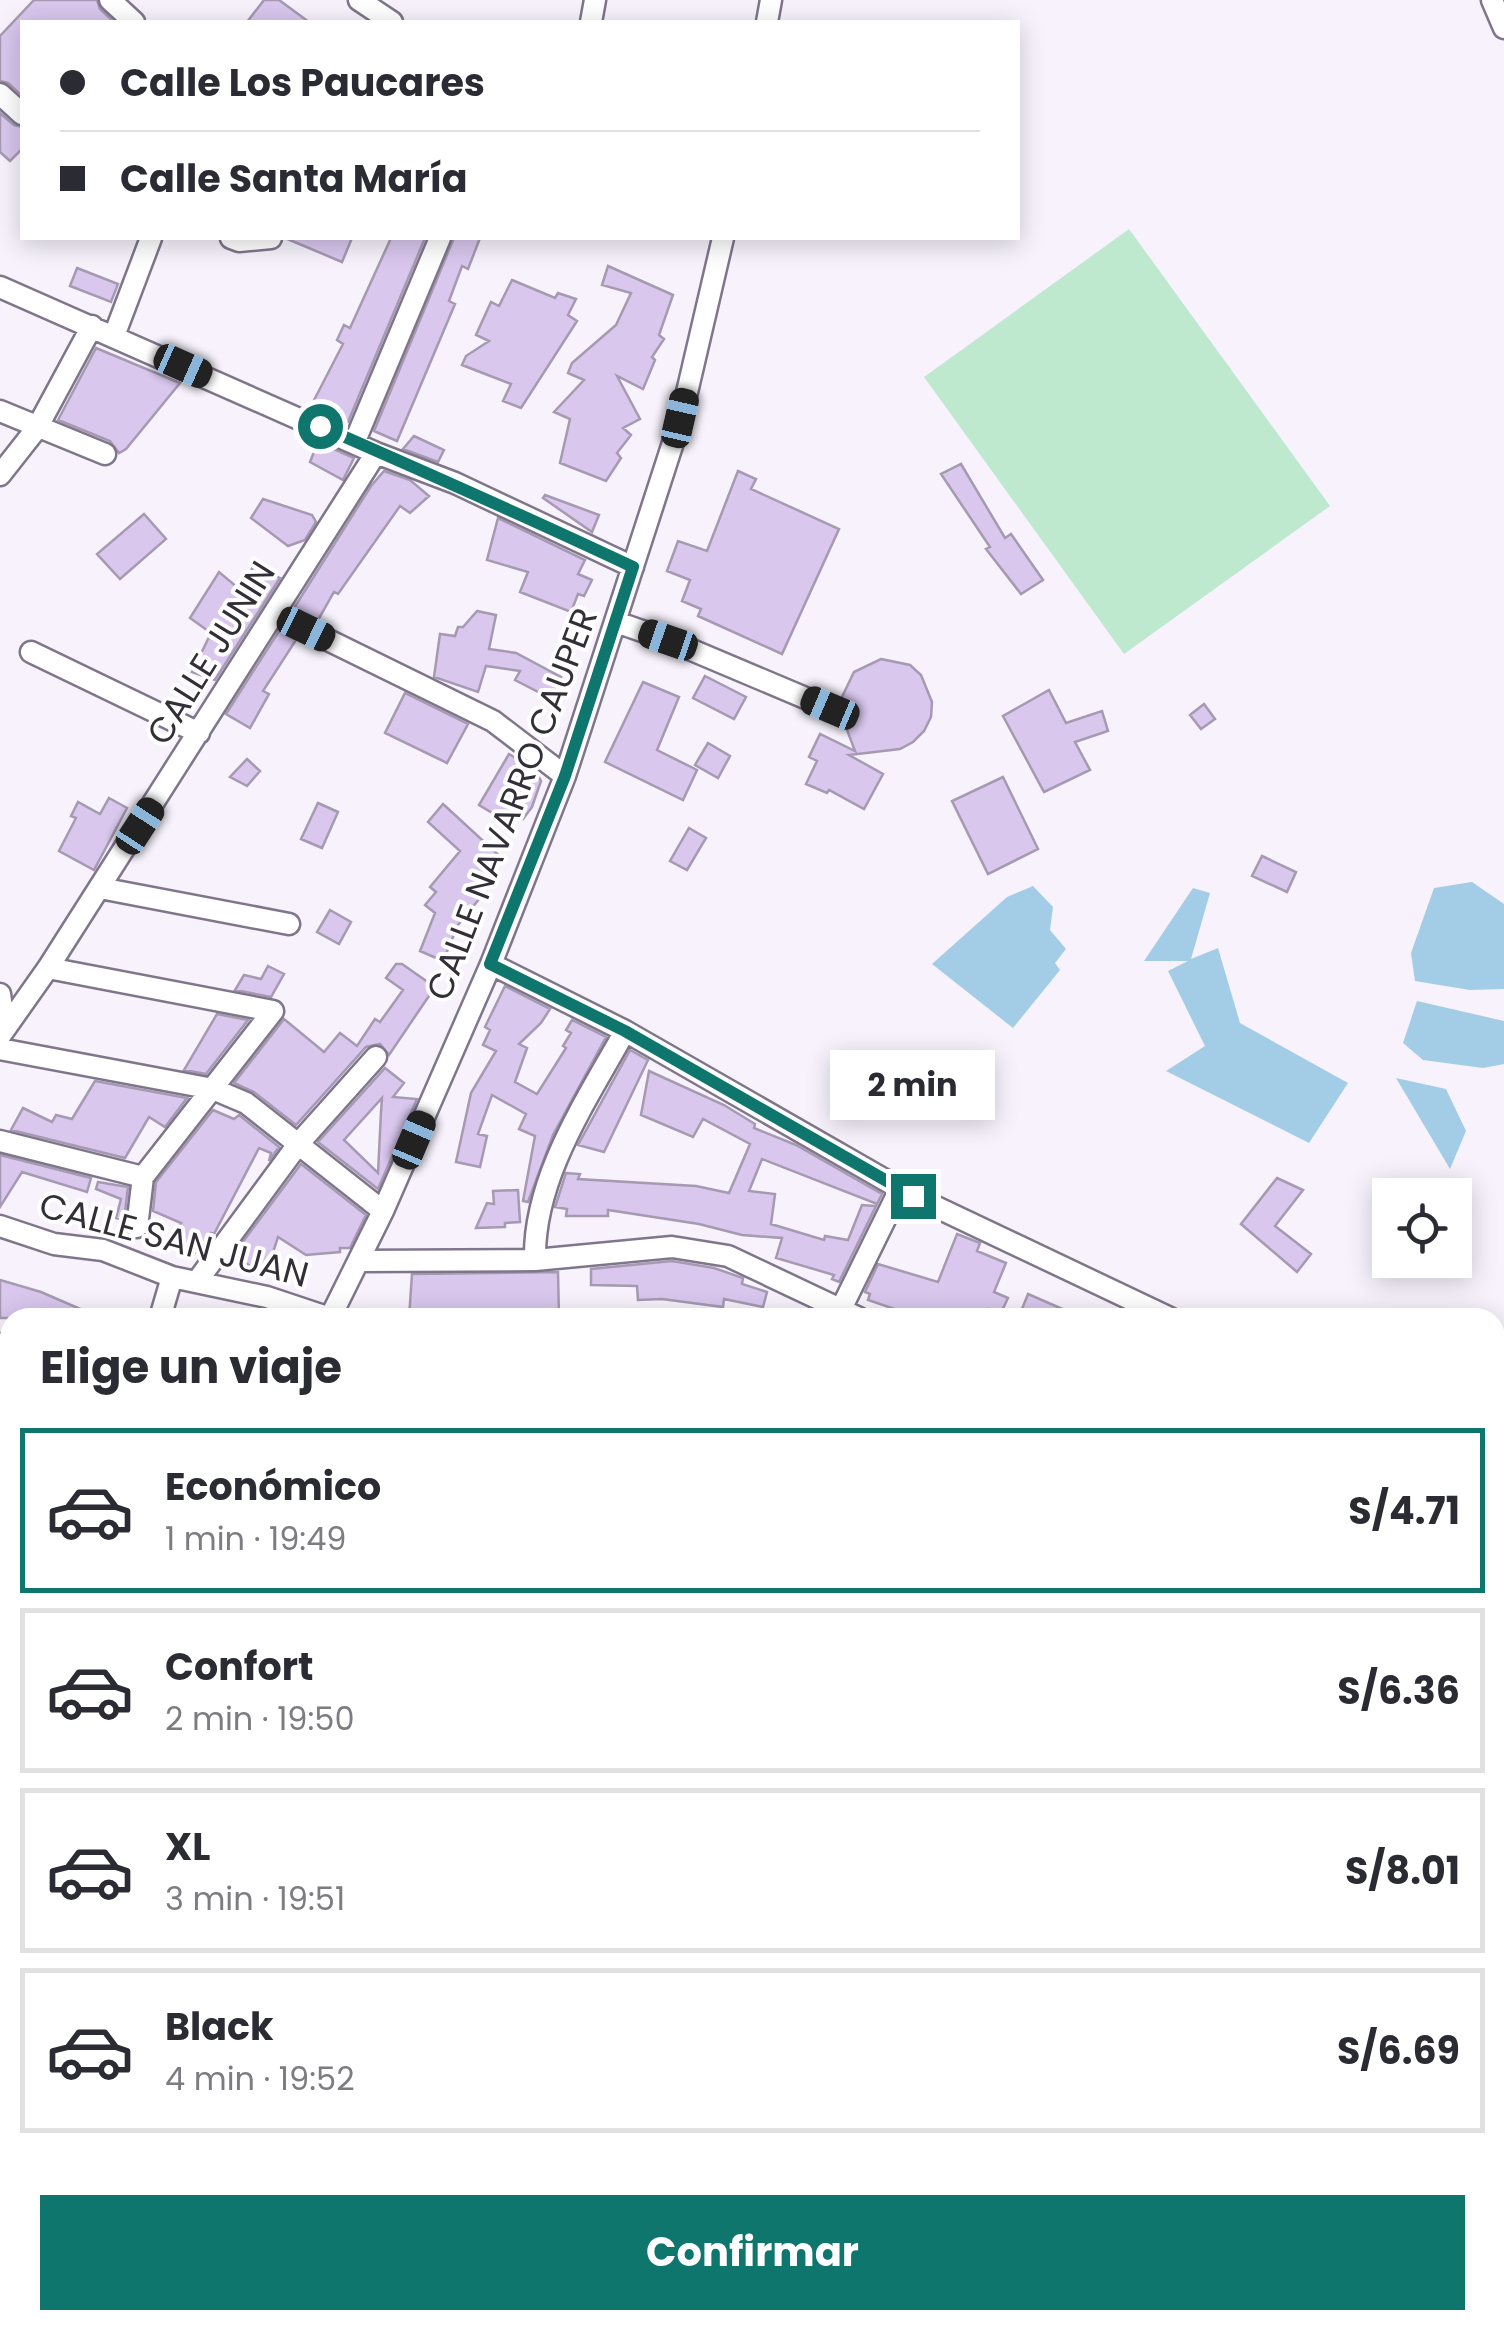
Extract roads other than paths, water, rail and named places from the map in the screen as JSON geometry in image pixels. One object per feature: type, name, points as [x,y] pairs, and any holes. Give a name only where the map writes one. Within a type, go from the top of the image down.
[{"type":"street","points":[[110,0],[132,20]]},
{"type":"street","points":[[359,0],[389,20]]},
{"type":"street","points":[[1492,0],[1504,28]]},
{"type":"street","points":[[0,94],[20,112]]},
{"type":"street","points":[[114,336],[150,240]]},
{"type":"street","points":[[355,442],[439,240]]},
{"type":"street","name":"CALLE NAVARRO CAUPER","points":[[335,1308],[383,1211],[490,964],[565,776],[680,418],[723,240]]},
{"type":"street","points":[[0,287],[376,453],[455,483],[633,567]]},
{"type":"street","points":[[0,476],[37,428],[92,326]]},
{"type":"street","points":[[0,411],[106,454]]},
{"type":"street","name":"CALLE JUNIN","points":[[1,1035],[100,888],[376,453]]},
{"type":"street","points":[[275,614],[493,721],[565,776]]},
{"type":"street","points":[[616,622],[830,708]]},
{"type":"street","points":[[31,652],[199,732]]},
{"type":"street","points":[[100,888],[289,924]]},
{"type":"street","points":[[490,964],[625,1031],[900,1189],[1149,1308]]},
{"type":"street","points":[[48,968],[273,1011],[143,1177],[136,1227]]},
{"type":"street","points":[[0,994],[1,1035],[213,1089],[246,1103],[383,1211]]},
{"type":"street","points":[[535,1246],[558,1159],[625,1031]]},
{"type":"street","points":[[205,1270],[300,1143],[376,1057]]},
{"type":"street","points":[[0,1140],[143,1177]]},
{"type":"street","points":[[852,1308],[900,1189]]},
{"type":"street","name":"CALLE SAN JUAN","points":[[0,1226],[54,1244],[103,1250],[172,1276],[205,1270],[304,1308]]},
{"type":"street","points":[[359,1261],[535,1246],[672,1247],[728,1256],[839,1308]]},
{"type":"street","points":[[163,1308],[172,1276]]},
{"type":"water","points":[[1472,882],[1504,904],[1504,989],[1470,990],[1415,981],[1411,953],[1434,888]]},
{"type":"water","points":[[1033,886],[1053,907],[1050,930],[1066,949],[1055,963],[1060,970],[1013,1028],[932,964],[1007,897]]},
{"type":"water","points":[[1193,888],[1210,893],[1191,959],[1218,948],[1240,1023],[1348,1083],[1309,1143],[1166,1071],[1205,1046],[1168,971],[1188,961],[1144,961]]},
{"type":"water","points":[[1417,1001],[1504,1021],[1504,1064],[1483,1068],[1423,1060],[1403,1043]]},
{"type":"water","points":[[1396,1078],[1446,1089],[1466,1131],[1450,1169]]}]
